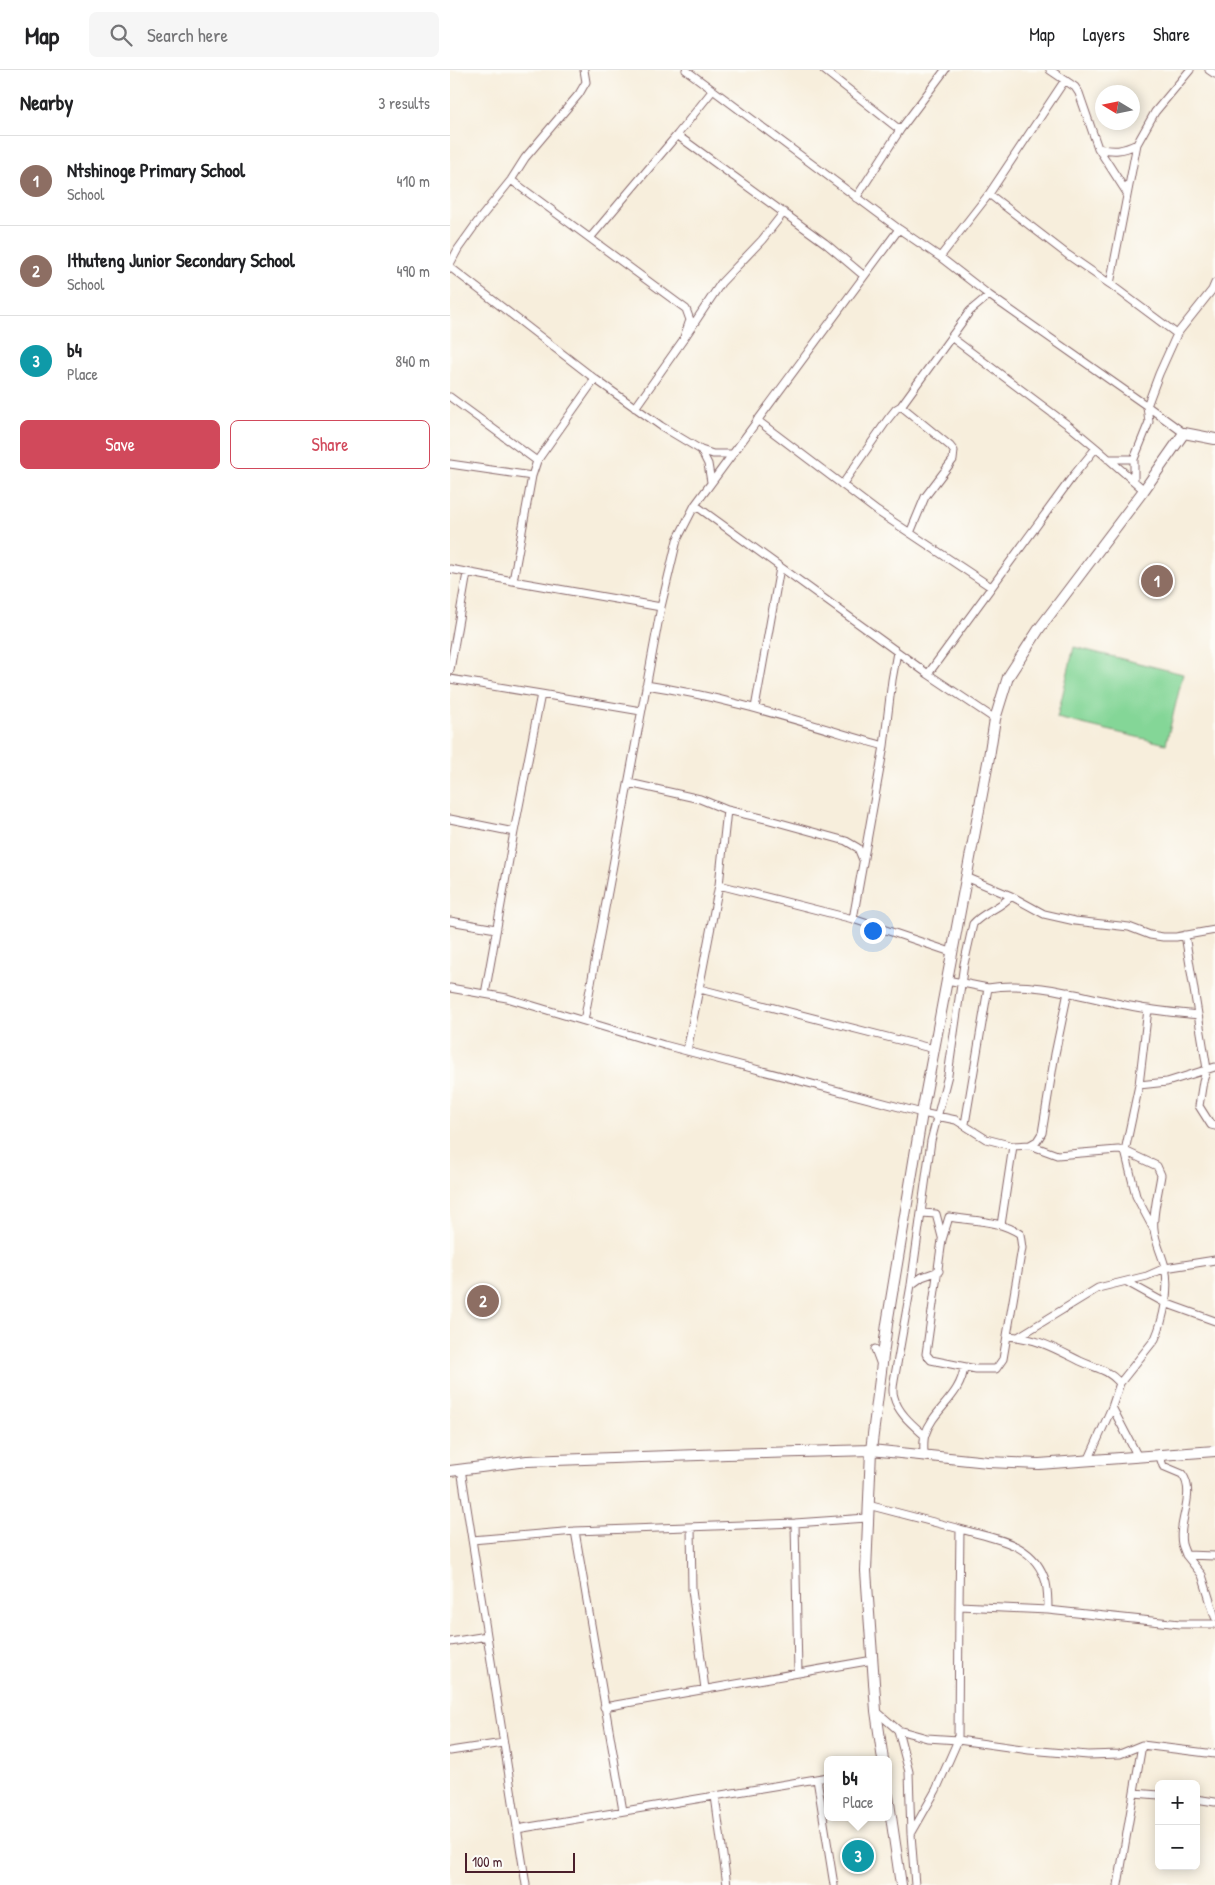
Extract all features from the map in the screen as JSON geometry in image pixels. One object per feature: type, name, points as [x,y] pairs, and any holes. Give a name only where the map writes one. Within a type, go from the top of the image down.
[{"type":"street","points":[[584,70],[586,82],[580,94],[525,158],[511,180],[458,249],[450,266],[635,408],[701,450],[713,454],[732,454]]},
{"type":"street","points":[[686,70],[856,198],[940,257],[988,295],[1184,433],[1215,439]]},
{"type":"street","points":[[824,70],[900,130]]},
{"type":"street","points":[[856,198],[900,130],[945,70]]},
{"type":"street","points":[[1050,70],[1079,93],[1098,148],[1127,193]]},
{"type":"street","points":[[1110,284],[1137,144],[1155,112],[1190,70]]},
{"type":"street","points":[[1209,70],[1215,74]]},
{"type":"street","points":[[940,257],[989,194],[1065,80]]},
{"type":"street","points":[[590,238],[713,90]]},
{"type":"street","points":[[677,135],[784,212],[863,275]]},
{"type":"street","points":[[1098,148],[1111,151],[1125,150],[1137,144]]},
{"type":"street","points":[[511,180],[686,309],[690,320],[683,340]]},
{"type":"street","points":[[989,194],[1068,255],[1178,334]]},
{"type":"street","points":[[635,408],[721,283],[762,240],[784,212]]},
{"type":"street","points":[[584,1021],[661,607],[677,540],[695,505],[711,482],[899,229]]},
{"type":"street","points":[[1134,480],[1134,459],[1149,422],[1147,406],[1158,374],[1178,334],[1212,290],[1215,283]]},
{"type":"street","points":[[842,485],[888,419],[901,406],[970,311],[988,295]]},
{"type":"street","points":[[951,336],[1072,428],[1144,490]]},
{"type":"street","points":[[513,581],[532,476],[537,460],[595,379]]},
{"type":"street","points":[[450,397],[537,460]]},
{"type":"street","points":[[901,406],[954,451],[953,460],[925,497],[910,533]]},
{"type":"street","points":[[757,420],[842,485],[991,587]]},
{"type":"street","points":[[882,1756],[876,1711],[866,1571],[871,1450],[887,1324],[922,1113],[995,719],[1008,677],[1039,629],[1144,490],[1184,433]]},
{"type":"street","points":[[928,674],[1096,448]]},
{"type":"street","points":[[701,450],[708,464],[711,482]]},
{"type":"street","points":[[1108,458],[1134,459]]},
{"type":"street","points":[[450,464],[532,476]]},
{"type":"street","points":[[695,505],[928,674],[995,719]]},
{"type":"street","points":[[755,708],[780,568]]},
{"type":"street","points":[[450,570],[661,607]]},
{"type":"street","points":[[450,670],[468,573]]},
{"type":"street","points":[[853,919],[884,746],[892,680],[898,652]]},
{"type":"street","points":[[450,679],[641,711]]},
{"type":"street","points":[[646,685],[687,691],[755,708],[884,746]]},
{"type":"street","points":[[485,994],[541,694]]},
{"type":"street","points":[[629,783],[700,799],[728,810],[766,818],[846,841],[858,848],[863,860]]},
{"type":"street","points":[[687,1051],[719,885],[728,810]]},
{"type":"street","points":[[450,819],[514,832]]},
{"type":"street","points":[[966,877],[1011,896],[1044,914],[1074,921],[1128,927],[1150,935],[1163,937],[1215,930]]},
{"type":"street","points":[[719,885],[853,919],[952,952]]},
{"type":"street","points":[[924,1435],[910,1422],[899,1408],[893,1396],[894,1380],[922,1212],[931,1141],[948,1075],[964,964],[973,924],[1006,902],[1011,896]]},
{"type":"street","points":[[450,921],[496,929]]},
{"type":"street","points":[[1185,935],[1207,1068],[1199,1106],[1211,1125],[1215,1126]]},
{"type":"street","points":[[947,980],[988,988],[999,986],[1068,992],[1148,1009],[1198,1015]]},
{"type":"street","points":[[450,988],[485,994],[687,1051],[922,1113],[939,1115],[964,1124],[986,1139],[1013,1146],[1030,1145],[1057,1155],[1125,1151],[1157,1166],[1160,1170],[1161,1175],[1153,1228]]},
{"type":"street","points":[[700,988],[934,1050]]},
{"type":"street","points":[[964,1124],[988,988]]},
{"type":"street","points":[[1030,1145],[1037,1141],[1042,1133],[1068,992]]},
{"type":"street","points":[[1088,1461],[1120,1383],[1155,1339],[1165,1304],[1165,1268],[1153,1228],[1136,1196],[1125,1151],[1139,1085],[1148,1009]]},
{"type":"street","points":[[1139,1085],[1166,1082],[1215,1067]]},
{"type":"street","points":[[1001,1225],[1013,1146]]},
{"type":"street","points":[[922,1212],[1001,1225],[1011,1228],[1020,1234],[1022,1248],[1003,1359],[996,1369],[976,1369],[931,1360],[926,1354],[942,1240],[949,1217]]},
{"type":"street","points":[[936,1214],[942,1240]]},
{"type":"street","points":[[1018,1337],[1098,1288],[1127,1282],[1165,1268],[1215,1260]]},
{"type":"street","points":[[911,1285],[922,1276],[939,1271]]},
{"type":"street","points":[[1127,1282],[1165,1304],[1215,1321]]},
{"type":"street","points":[[1007,1336],[1056,1347],[1082,1361],[1106,1370],[1120,1383]]},
{"type":"street","points":[[875,1348],[882,1367]]},
{"type":"street","points":[[924,1455],[924,1435],[960,1385],[964,1367]]},
{"type":"street","points":[[1112,1406],[1138,1457]]},
{"type":"street","points":[[450,1471],[545,1460],[871,1450],[1016,1464],[1088,1461],[1215,1451]]},
{"type":"street","points":[[1159,1454],[1163,1466],[1182,1474],[1188,1486],[1182,1544],[1186,1555],[1202,1575],[1215,1618]]},
{"type":"street","points":[[461,1469],[526,1885]]},
{"type":"street","points":[[868,1505],[1014,1545],[1032,1557],[1040,1566],[1046,1584],[1048,1610]]},
{"type":"street","points":[[472,1540],[575,1531],[796,1523],[867,1518]]},
{"type":"street","points":[[796,1523],[798,1673]]},
{"type":"street","points":[[691,1527],[692,1590],[705,1689]]},
{"type":"street","points":[[911,1834],[936,1790],[958,1740],[960,1529]]},
{"type":"street","points":[[575,1531],[623,1811]]},
{"type":"street","points":[[1186,1555],[1215,1556]]},
{"type":"street","points":[[959,1606],[1048,1610],[1180,1624],[1215,1624]]},
{"type":"street","points":[[450,1642],[487,1636]]},
{"type":"street","points":[[604,1707],[873,1660]]},
{"type":"street","points":[[876,1711],[898,1730],[936,1739],[1088,1755],[1120,1754],[1142,1744],[1215,1754]]},
{"type":"street","points":[[898,1730],[910,1772],[914,1885]]},
{"type":"street","points":[[450,1751],[503,1743]]},
{"type":"street","points":[[1118,1885],[1142,1744]]},
{"type":"street","points":[[517,1829],[824,1778]]},
{"type":"street","points":[[816,1779],[834,1885]]},
{"type":"street","points":[[1134,1793],[1155,1795]]},
{"type":"street","points":[[715,1796],[727,1885]]},
{"type":"street","points":[[1200,1800],[1215,1802]]},
{"type":"street","points":[[892,1821],[901,1885]]},
{"type":"green space","points":[[1074,647],[1183,674],[1166,744],[1057,718]]},
{"type":"place","name":"Ntshinoge Primary School","points":[[1157,581]]},
{"type":"place","name":"Ithuteng Junior Secondary School","points":[[483,1301]]},
{"type":"place","name":"b4","points":[[858,1856]]}]
